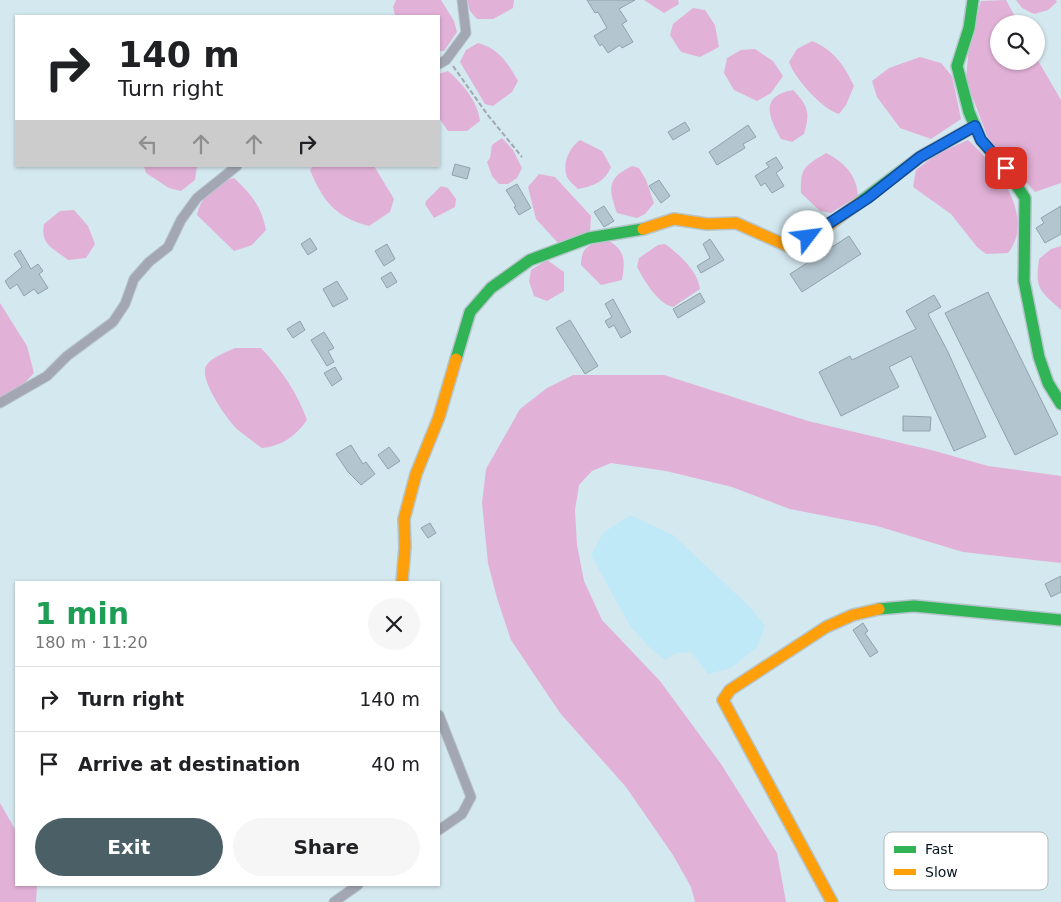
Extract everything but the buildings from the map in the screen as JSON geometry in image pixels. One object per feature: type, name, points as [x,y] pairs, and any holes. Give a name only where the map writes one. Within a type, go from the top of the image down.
[{"type":"street","points":[[440,63],[447,58],[466,33],[462,0]]},
{"type":"street","points":[[973,0],[969,28],[957,66],[981,140],[1006,168],[1025,198],[1024,281],[1039,357],[1048,383],[1061,404]]},
{"type":"street","points":[[402,581],[405,547],[404,519],[416,474],[439,417],[470,312],[491,288],[530,260],[547,252],[589,238],[640,230],[674,219],[707,224],[736,223],[790,247],[825,228],[920,157],[975,126]]},
{"type":"street","points":[[0,403],[47,376],[67,356],[113,322],[125,304],[134,279],[149,262],[168,247],[181,220],[197,198],[236,167]]},
{"type":"street","points":[[832,902],[723,700],[730,690],[826,627],[853,615],[886,608],[914,606],[1061,620]]},
{"type":"street","points":[[440,718],[471,797],[462,814],[440,829]]},
{"type":"street","points":[[334,902],[357,886]]},
{"type":"path","points":[[447,58],[487,114],[522,157]]},
{"type":"shaded area","points":[[396,0],[441,0],[454,21],[457,32],[444,51],[440,51],[440,15],[395,15],[393,7]]},
{"type":"shaded area","points":[[467,0],[514,0],[513,8],[493,19],[477,19],[470,11]]},
{"type":"shaded area","points":[[644,0],[678,0],[679,4],[664,13]]},
{"type":"shaded area","points":[[1006,0],[1014,15],[990,15],[990,70],[1044,70],[1061,100],[1061,183],[1035,192],[988,138],[966,80],[969,44],[981,1]]},
{"type":"shaded area","points":[[1016,0],[1056,0],[1057,2],[1048,10],[1034,14],[1022,8]]},
{"type":"shaded area","points":[[693,8],[705,10],[715,25],[719,47],[700,57],[681,52],[670,35],[673,24]]},
{"type":"shaded area","points":[[812,41],[838,59],[854,86],[846,105],[839,114],[825,106],[810,93],[797,77],[789,62],[797,49]]},
{"type":"shaded area","points":[[478,43],[497,52],[518,81],[512,92],[493,106],[485,104],[460,62],[466,50]]},
{"type":"shaded area","points":[[755,49],[773,61],[783,76],[771,93],[757,101],[734,90],[724,73],[727,58],[741,50]]},
{"type":"shaded area","points":[[920,57],[941,63],[952,76],[961,119],[931,139],[900,128],[877,97],[872,81],[889,68]]},
{"type":"shaded area","points":[[448,71],[473,100],[480,121],[467,131],[448,131],[440,119],[440,74]]},
{"type":"shaded area","points":[[793,90],[807,110],[807,121],[804,134],[792,142],[781,139],[770,115],[770,108],[771,102],[775,97]]},
{"type":"shaded area","points":[[502,138],[513,150],[522,168],[517,178],[508,184],[499,184],[492,176],[487,162],[490,158],[492,145]]},
{"type":"shaded area","points":[[580,140],[602,151],[611,167],[602,180],[578,189],[567,177],[565,166],[570,152]]},
{"type":"shaded area","points":[[968,140],[979,150],[1000,177],[1015,207],[1018,223],[1016,239],[1008,253],[986,254],[977,247],[951,214],[913,187],[916,170],[937,154]]},
{"type":"shaded area","points":[[826,153],[844,165],[848,170],[855,182],[858,196],[831,213],[820,211],[801,193],[805,168]]},
{"type":"shaded area","points":[[632,166],[639,168],[646,180],[654,203],[645,214],[637,218],[617,213],[611,190],[614,180],[618,175]]},
{"type":"shaded area","points":[[144,167],[197,167],[195,180],[181,191],[169,188],[146,173]]},
{"type":"shaded area","points":[[312,167],[375,167],[394,199],[390,212],[369,226],[347,218],[325,199],[310,170]]},
{"type":"shaded area","points":[[539,174],[555,177],[591,216],[590,233],[559,244],[536,219],[528,187]]},
{"type":"shaded area","points":[[234,178],[255,201],[266,230],[252,245],[234,251],[197,215],[202,202],[215,186]]},
{"type":"shaded area","points":[[441,186],[448,188],[456,199],[455,207],[434,218],[425,204]]},
{"type":"shaded area","points":[[74,210],[88,226],[95,244],[86,258],[68,260],[49,245],[43,231],[44,224],[60,211]]},
{"type":"shaded area","points":[[609,241],[619,249],[623,258],[622,280],[601,285],[581,265],[582,258],[585,249],[589,246]]},
{"type":"shaded area","points":[[665,244],[692,269],[700,289],[673,307],[667,305],[656,296],[637,267],[639,258],[658,245]]},
{"type":"shaded area","points":[[1061,246],[1061,310],[1043,293],[1038,283],[1038,277],[1039,259],[1051,249]]},
{"type":"shaded area","points":[[547,260],[564,272],[564,291],[547,301],[534,296],[529,281],[531,270]]},
{"type":"shaded area","points":[[0,303],[27,346],[34,373],[18,390],[0,400]]},
{"type":"shaded area","points":[[235,348],[261,348],[282,373],[293,390],[307,420],[298,431],[276,445],[262,448],[237,429],[215,399],[206,380],[205,372],[208,363],[215,357]]},
{"type":"shaded area","points":[[573,375],[664,375],[808,421],[935,451],[988,466],[1061,476],[1061,563],[963,552],[877,526],[790,509],[732,487],[666,471],[611,463],[592,471],[579,485],[575,510],[577,545],[584,581],[602,620],[660,681],[721,764],[777,853],[786,902],[695,902],[691,887],[673,855],[626,787],[560,713],[511,640],[488,563],[482,503],[486,469],[520,409],[547,388]]},
{"type":"shaded area","points":[[630,515],[673,535],[751,608],[765,626],[757,647],[731,668],[708,674],[691,652],[676,653],[665,660],[650,648],[630,626],[591,555],[603,533]]},
{"type":"shaded area","points":[[0,803],[15,829],[15,886],[37,886],[36,902],[0,902]]},
{"type":"traffic: fast","points":[[973,0],[969,28],[957,66],[969,112],[981,140],[1005,168],[1025,198],[1024,281],[1039,357],[1048,383],[1061,404]]},
{"type":"traffic: fast","points":[[860,202],[920,157],[975,126]]},
{"type":"traffic: fast","points":[[456,359],[470,312],[491,288],[530,260],[589,238],[643,229]]},
{"type":"traffic: fast","points":[[879,609],[914,606],[1061,620]]},
{"type":"traffic: slow","points":[[643,229],[674,219],[707,224],[736,223],[790,247],[825,228],[860,202]]},
{"type":"traffic: slow","points":[[402,581],[405,547],[404,519],[416,474],[439,417],[456,359]]},
{"type":"traffic: slow","points":[[832,902],[723,700],[730,690],[826,627],[853,615],[879,609]]},
{"type":"route","points":[[808,237],[825,228],[868,198],[920,157],[975,126],[981,140],[1006,168]]}]
